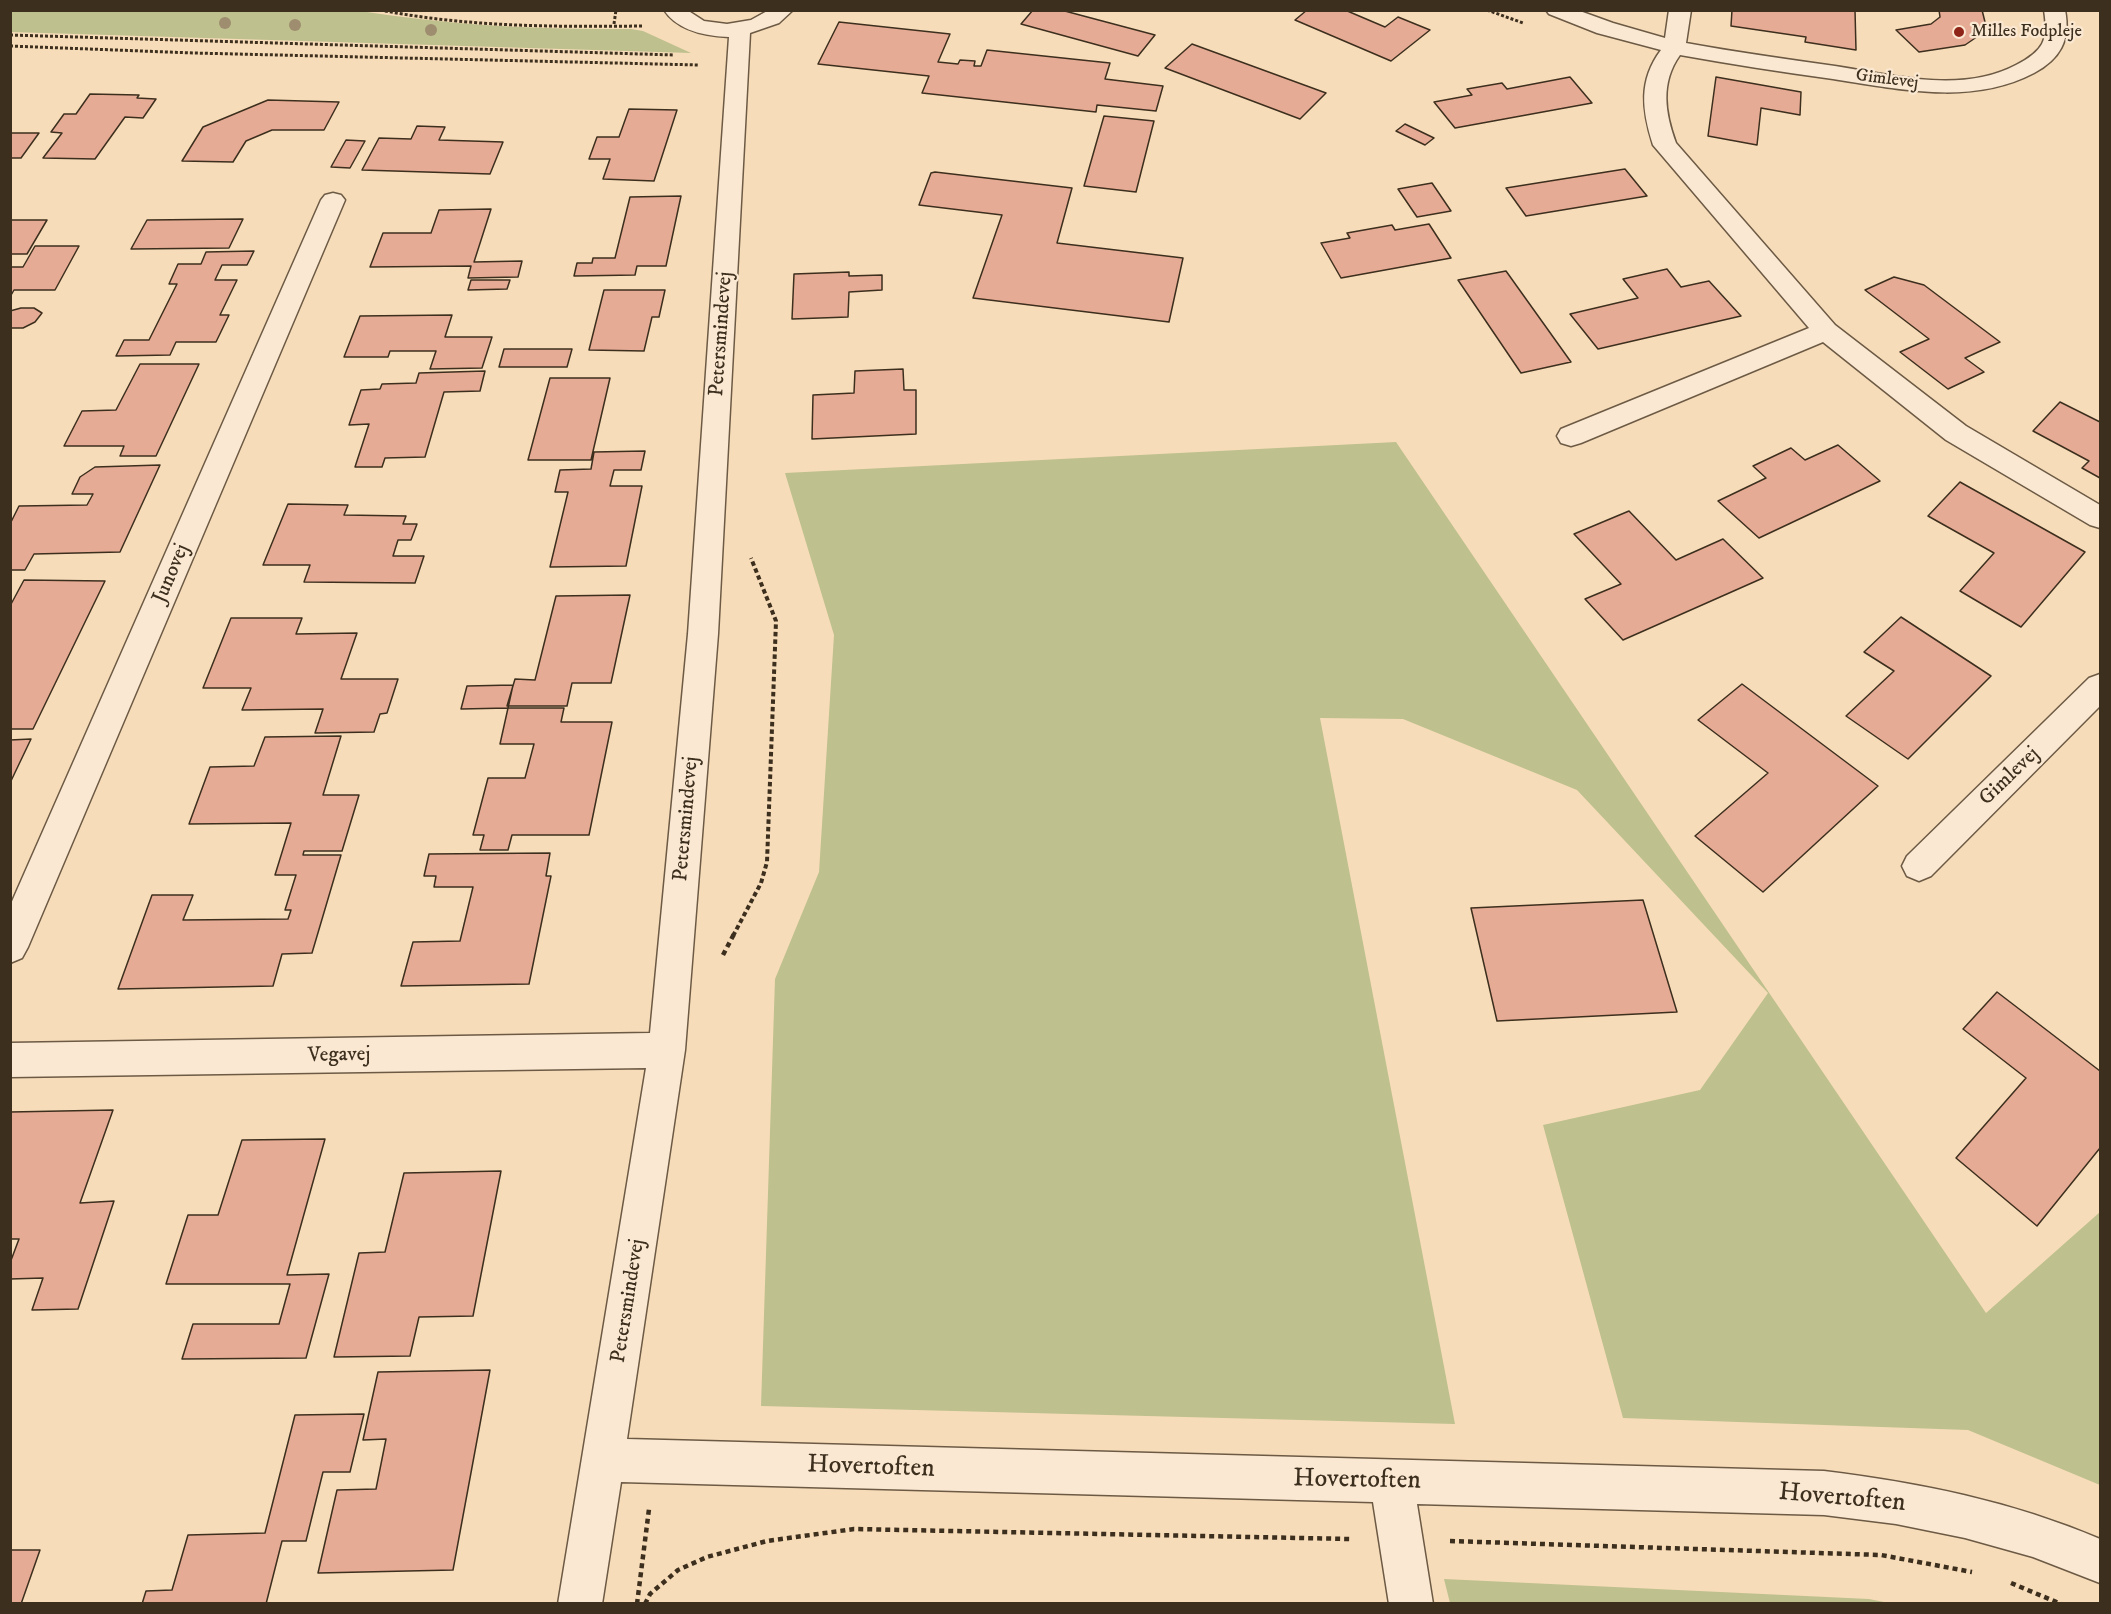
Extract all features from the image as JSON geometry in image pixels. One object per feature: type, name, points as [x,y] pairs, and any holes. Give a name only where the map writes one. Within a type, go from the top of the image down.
[{"type":"street","points":[[674,10],[680,18],[700,27],[740,29],[768,21],[783,10]]},
{"type":"street","name":"Gimlevej","points":[[1556,10],[1605,28],[1674,47],[1797,68],[1950,86],[1986,84],[2017,76],[2048,56],[2059,31],[2054,10]]},
{"type":"street","points":[[1680,10],[1674,47],[1660,63],[1654,82],[1654,116],[1665,145],[1826,332],[1956,433],[2100,519]]},
{"type":"street","name":"Petersmindevej","points":[[580,1604],[667,1050],[703,634],[724,62],[740,29]]},
{"type":"street","name":"Junovej","points":[[10,947],[333,200]]},
{"type":"street","points":[[1572,436],[1826,332]]},
{"type":"street","name":"Gimlevej","points":[[1920,866],[2100,687]]},
{"type":"street","name":"Vegavej","points":[[10,1060],[667,1050]]},
{"type":"street","name":"Hovertoften","points":[[604,1460],[1824,1493],[1898,1502],[1980,1517],[2100,1561]]},
{"type":"street","points":[[1392,1482],[1411,1604]]},
{"type":"path","points":[[380,10],[421,18],[526,27],[638,24],[648,28]]},
{"type":"path","points":[[614,24],[616,10]]},
{"type":"path","points":[[10,35],[690,56],[702,53],[724,62]]},
{"type":"path","points":[[10,46],[194,53],[692,65],[724,62]]},
{"type":"path","points":[[645,1604],[650,1594],[678,1570],[707,1557],[767,1541],[854,1528],[1597,1544],[1881,1555],[1974,1573]]},
{"type":"path","points":[[2007,1581],[2061,1604]]},
{"type":"green space","points":[[11,11],[360,11],[495,26],[631,29],[643,31],[691,53],[11,32]]},
{"type":"green space","points":[[1396,442],[1986,1313],[2100,1212],[2100,1485],[1968,1430],[1623,1418],[1543,1125],[1700,1090],[1768,993],[1577,790],[1403,719],[1320,718],[1455,1424],[761,1406],[775,979],[819,872],[834,635],[785,473]]},
{"type":"green space","points":[[1444,1579],[1869,1599],[1889,1603],[1450,1603]]},
{"type":"building","points":[[1033,10],[1061,10],[1155,35],[1138,56],[1021,24]]},
{"type":"building","points":[[1307,10],[1345,10],[1385,27],[1398,17],[1430,30],[1391,61],[1295,20]]},
{"type":"building","points":[[1732,10],[1855,10],[1856,50],[1805,42],[1806,37],[1731,26]]},
{"type":"building","points":[[1939,10],[1982,10],[1987,30],[1965,45],[1919,52],[1896,30],[1931,24],[1940,17]]},
{"type":"building","points":[[839,22],[950,34],[938,62],[958,64],[960,60],[975,61],[974,66],[981,66],[987,50],[1110,63],[1105,79],[1163,86],[1156,111],[1097,105],[1096,112],[922,93],[929,76],[818,64]]},
{"type":"building","points":[[1192,44],[1326,93],[1300,119],[1165,68]]},
{"type":"building","points":[[1570,77],[1592,103],[1455,128],[1434,102],[1472,95],[1467,89],[1502,83],[1507,89]]},
{"type":"building","points":[[1716,77],[1801,92],[1800,115],[1761,108],[1757,145],[1708,136]]},
{"type":"building","points":[[90,94],[139,95],[137,98],[156,99],[143,118],[125,117],[95,159],[43,158],[62,133],[51,132],[64,114],[76,114]]},
{"type":"building","points":[[268,100],[339,102],[324,130],[272,130],[246,141],[233,162],[182,161],[203,127]]},
{"type":"building","points":[[629,109],[677,110],[654,181],[603,179],[610,159],[589,159],[597,137],[619,137]]},
{"type":"building","points":[[1104,116],[1154,121],[1136,192],[1084,186]]},
{"type":"building","points":[[1405,124],[1434,138],[1425,145],[1396,131]]},
{"type":"building","points":[[417,126],[445,127],[439,140],[503,142],[490,174],[362,170],[379,138],[411,139]]},
{"type":"building","points":[[10,133],[39,133],[21,158],[10,158]]},
{"type":"building","points":[[346,140],[365,141],[350,168],[331,167]]},
{"type":"building","points":[[1625,169],[1647,196],[1526,216],[1506,188]]},
{"type":"building","points":[[931,173],[1072,188],[1057,243],[1183,258],[1169,322],[973,298],[1002,215],[919,205]]},
{"type":"building","points":[[1432,183],[1451,211],[1417,217],[1398,189]]},
{"type":"building","points":[[681,196],[666,266],[637,266],[635,275],[574,276],[577,263],[592,263],[593,258],[615,258],[630,197]]},
{"type":"building","points":[[491,209],[474,262],[522,261],[518,277],[468,278],[471,266],[370,267],[383,233],[431,233],[439,210]]},
{"type":"building","points":[[243,219],[229,248],[131,249],[147,220]]},
{"type":"building","points":[[10,220],[47,220],[27,254],[10,254]]},
{"type":"building","points":[[1429,224],[1451,258],[1341,278],[1321,243],[1350,238],[1347,233],[1392,225],[1395,230]]},
{"type":"building","points":[[35,246],[79,246],[55,290],[14,290],[10,297],[10,267],[23,267]]},
{"type":"building","points":[[254,251],[247,265],[222,265],[215,280],[237,280],[220,315],[229,315],[216,342],[176,342],[170,355],[116,356],[124,340],[149,340],[177,284],[169,284],[178,264],[201,264],[206,252]]},
{"type":"building","points":[[1667,269],[1681,287],[1709,281],[1741,316],[1598,349],[1570,314],[1638,298],[1623,279]]},
{"type":"building","points":[[1506,271],[1571,362],[1521,373],[1458,280]]},
{"type":"building","points":[[849,272],[849,276],[882,275],[882,290],[849,292],[848,317],[792,319],[794,274]]},
{"type":"building","points":[[1894,277],[1924,285],[2000,342],[1965,358],[1984,372],[1948,389],[1900,352],[1929,339],[1865,290]]},
{"type":"building","points":[[471,280],[510,280],[507,289],[468,290]]},
{"type":"building","points":[[604,290],[665,290],[659,317],[652,317],[644,351],[589,350]]},
{"type":"building","points":[[34,308],[42,313],[35,322],[23,328],[10,328],[10,311]]},
{"type":"building","points":[[452,315],[445,337],[492,337],[482,368],[430,369],[436,351],[390,351],[388,357],[344,357],[360,316]]},
{"type":"building","points":[[504,349],[572,349],[567,367],[499,367]]},
{"type":"building","points":[[140,364],[199,364],[156,456],[120,456],[124,446],[64,446],[82,411],[116,410]]},
{"type":"building","points":[[903,369],[904,390],[916,390],[916,434],[812,439],[813,395],[854,393],[855,371]]},
{"type":"building","points":[[485,371],[480,391],[444,392],[425,457],[385,458],[382,467],[355,467],[369,424],[349,425],[361,390],[380,389],[382,384],[416,383],[419,373]]},
{"type":"building","points":[[550,378],[610,378],[591,460],[528,460]]},
{"type":"building","points":[[2060,402],[2100,422],[2100,478],[2082,468],[2089,461],[2033,431]]},
{"type":"building","points":[[1838,445],[1880,481],[1759,538],[1718,501],[1766,478],[1753,466],[1791,448],[1805,460]]},
{"type":"building","points":[[645,451],[641,470],[614,470],[610,486],[642,486],[626,566],[550,567],[568,492],[555,492],[560,470],[591,469],[594,452]]},
{"type":"building","points":[[160,465],[120,552],[34,554],[25,570],[10,570],[10,524],[19,506],[87,505],[93,494],[72,494],[80,477],[95,467]]},
{"type":"building","points":[[1960,482],[2085,552],[2021,627],[1960,591],[1994,553],[1928,516]]},
{"type":"building","points":[[288,504],[348,505],[344,515],[406,516],[403,524],[417,524],[411,540],[398,540],[393,556],[424,556],[415,583],[304,582],[310,565],[263,565]]},
{"type":"building","points":[[1629,511],[1676,560],[1723,539],[1763,578],[1623,640],[1585,599],[1621,584],[1574,534]]},
{"type":"building","points":[[24,580],[105,581],[33,729],[10,729],[10,606]]},
{"type":"building","points":[[630,595],[611,683],[572,683],[567,706],[507,706],[515,679],[535,680],[556,596]]},
{"type":"building","points":[[1901,617],[1991,676],[1908,759],[1846,716],[1894,671],[1864,652]]},
{"type":"building","points":[[231,618],[302,618],[296,634],[357,633],[341,679],[398,679],[387,713],[380,714],[374,732],[315,733],[323,709],[242,710],[251,688],[203,688]]},
{"type":"building","points":[[1742,684],[1878,786],[1763,892],[1695,836],[1768,773],[1698,720]]},
{"type":"building","points":[[513,685],[508,708],[461,709],[467,686]]},
{"type":"building","points":[[508,708],[564,708],[561,722],[612,722],[589,835],[512,835],[508,850],[480,850],[484,835],[473,835],[488,778],[525,778],[534,744],[500,744]]},
{"type":"building","points":[[341,736],[323,795],[359,795],[342,851],[304,851],[303,855],[341,855],[312,953],[282,954],[273,986],[118,989],[152,895],[193,895],[183,920],[288,919],[291,910],[285,910],[296,875],[275,875],[291,823],[189,824],[210,767],[254,766],[265,737]]},
{"type":"building","points":[[31,739],[10,783],[10,740]]},
{"type":"building","points":[[550,853],[546,876],[551,876],[529,984],[401,986],[413,942],[460,941],[473,887],[434,887],[436,876],[424,876],[429,854]]},
{"type":"building","points":[[1643,900],[1677,1012],[1497,1021],[1471,908]]},
{"type":"building","points":[[1997,992],[2100,1071],[2100,1148],[2037,1226],[1956,1158],[2026,1078],[1963,1029]]},
{"type":"building","points":[[113,1110],[80,1203],[114,1201],[78,1309],[32,1310],[43,1278],[10,1279],[10,1263],[19,1239],[10,1239],[10,1112]]},
{"type":"building","points":[[325,1139],[287,1275],[329,1274],[306,1358],[182,1359],[193,1324],[279,1324],[290,1284],[166,1284],[188,1215],[218,1215],[242,1140]]},
{"type":"building","points":[[501,1171],[473,1316],[419,1317],[410,1356],[334,1357],[359,1253],[385,1252],[404,1173]]},
{"type":"building","points":[[490,1370],[453,1570],[318,1573],[337,1490],[376,1489],[386,1439],[363,1440],[378,1372]]},
{"type":"building","points":[[364,1414],[350,1472],[323,1472],[306,1541],[282,1541],[266,1604],[142,1604],[146,1591],[172,1590],[188,1535],[265,1533],[295,1415]]},
{"type":"building","points":[[10,1550],[40,1550],[21,1604],[10,1604]]},
{"type":"place","name":"Milles Fodpleje","points":[[1959,32]]}]
